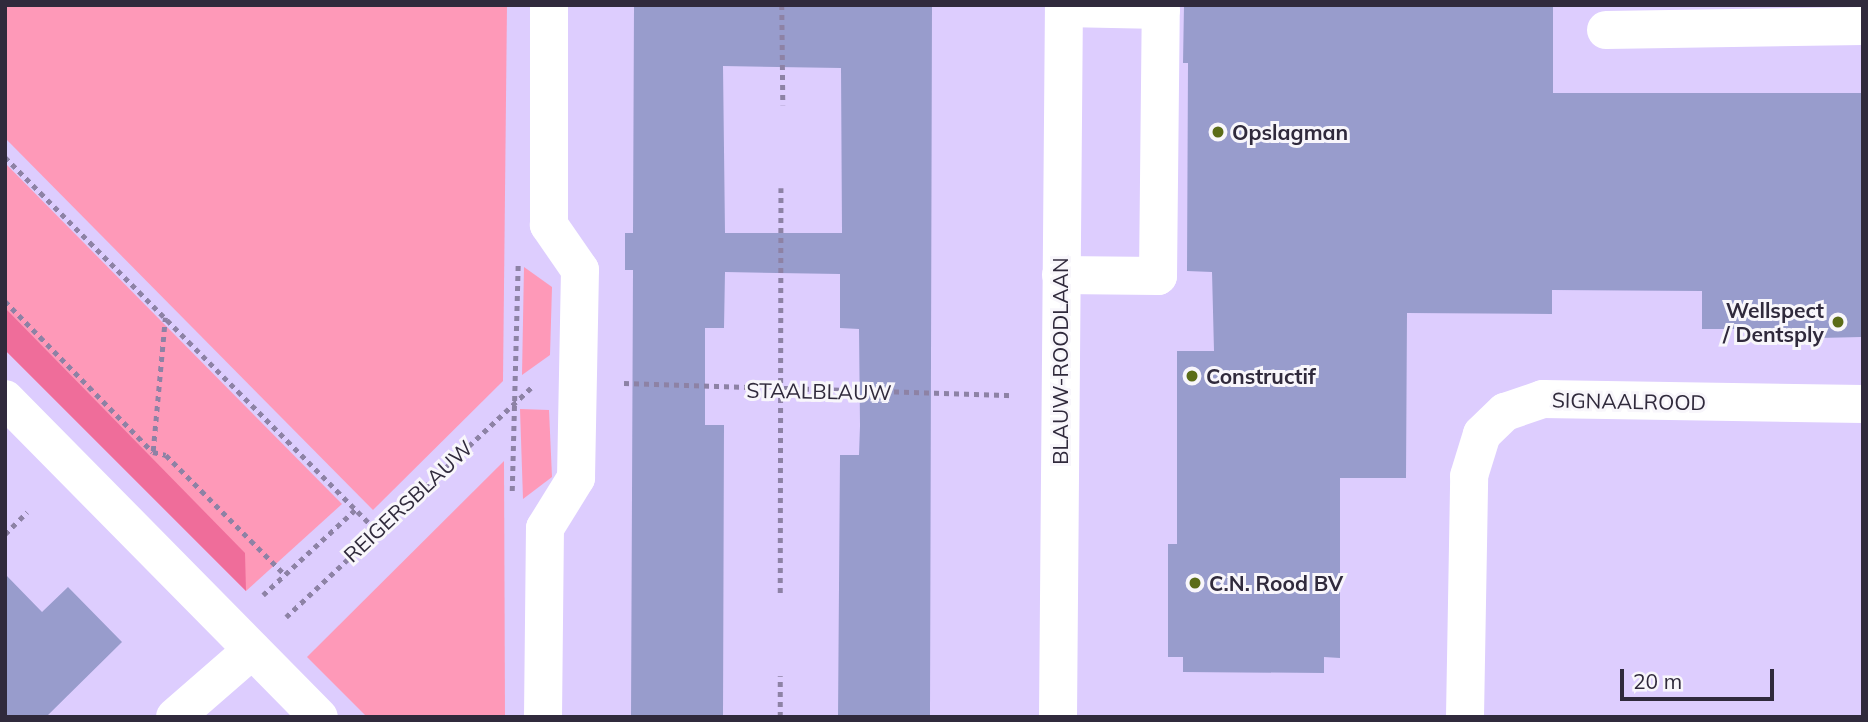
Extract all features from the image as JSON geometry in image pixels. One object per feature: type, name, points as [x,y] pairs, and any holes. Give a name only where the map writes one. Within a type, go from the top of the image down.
[{"type":"street","points":[[542,717],[545,528],[576,478],[580,270],[549,225],[549,5]]},
{"type":"street","points":[[1061,275],[1158,276],[1161,10],[1064,7]]},
{"type":"street","name":"BLAUW-ROODLAAN","points":[[1058,717],[1064,7]]},
{"type":"street","points":[[1605,30],[1863,26]]},
{"type":"street","points":[[5,399],[319,717]]},
{"type":"street","name":"SIGNAALROOD","points":[[1465,717],[1469,476],[1482,434],[1505,412],[1544,399],[1863,404]]},
{"type":"street","points":[[175,717],[240,638]]},
{"type":"path","points":[[782,5],[783,105]]},
{"type":"path","points":[[5,157],[377,531]]},
{"type":"path","points":[[780,593],[781,188]]},
{"type":"path","points":[[545,528],[512,514],[519,244],[549,225]]},
{"type":"path","points":[[5,301],[153,452],[166,455],[285,575]]},
{"type":"path","points":[[153,452],[165,318]]},
{"type":"path","name":"REIGERSBLAUW","points":[[240,638],[377,531],[514,401],[546,381],[578,381]]},
{"type":"path","name":"STAALBLAUW","points":[[578,381],[780,391],[1060,396]]},
{"type":"path","points":[[240,638],[285,575],[356,509]]},
{"type":"path","points":[[5,534],[27,512]]},
{"type":"path","points":[[780,676],[780,717]]},
{"type":"shaded area","points":[[5,5],[507,5],[503,381],[373,510],[5,138]]},
{"type":"shaded area","points":[[5,163],[342,504],[246,591],[5,350]]},
{"type":"shaded area","points":[[524,267],[552,287],[550,355],[522,375]]},
{"type":"shaded area","points":[[5,308],[245,553],[246,591],[5,350]]},
{"type":"shaded area","points":[[520,409],[549,410],[552,477],[523,499]]},
{"type":"shaded area","points":[[504,461],[505,717],[367,717],[307,657]]},
{"type":"building","points":[[634,5],[932,5],[930,717],[838,717],[840,455],[859,455],[860,426],[859,329],[840,328],[840,274],[725,272],[724,328],[705,328],[705,425],[724,425],[723,717],[631,717],[633,270],[625,270],[625,233],[633,233]],"holes":[[[723,66],[841,68],[842,233],[725,233]]]},
{"type":"building","points":[[1184,5],[1553,5],[1553,93],[1863,93],[1861,337],[1819,338],[1819,329],[1702,329],[1702,291],[1552,290],[1552,314],[1407,313],[1406,478],[1340,478],[1340,658],[1324,657],[1324,673],[1183,672],[1183,657],[1168,657],[1168,544],[1177,544],[1177,351],[1214,351],[1212,272],[1187,271],[1188,63],[1183,63]]},
{"type":"building","points":[[5,574],[42,612],[68,587],[122,642],[46,717],[5,717]]},
{"type":"place","name":"Opslagman","points":[[1218,132]]},
{"type":"place","name":"Wellspect / Dentsply","points":[[1838,322]]},
{"type":"place","name":"Constructif","points":[[1192,376]]},
{"type":"place","name":"C.N. Rood BV","points":[[1195,583]]}]
